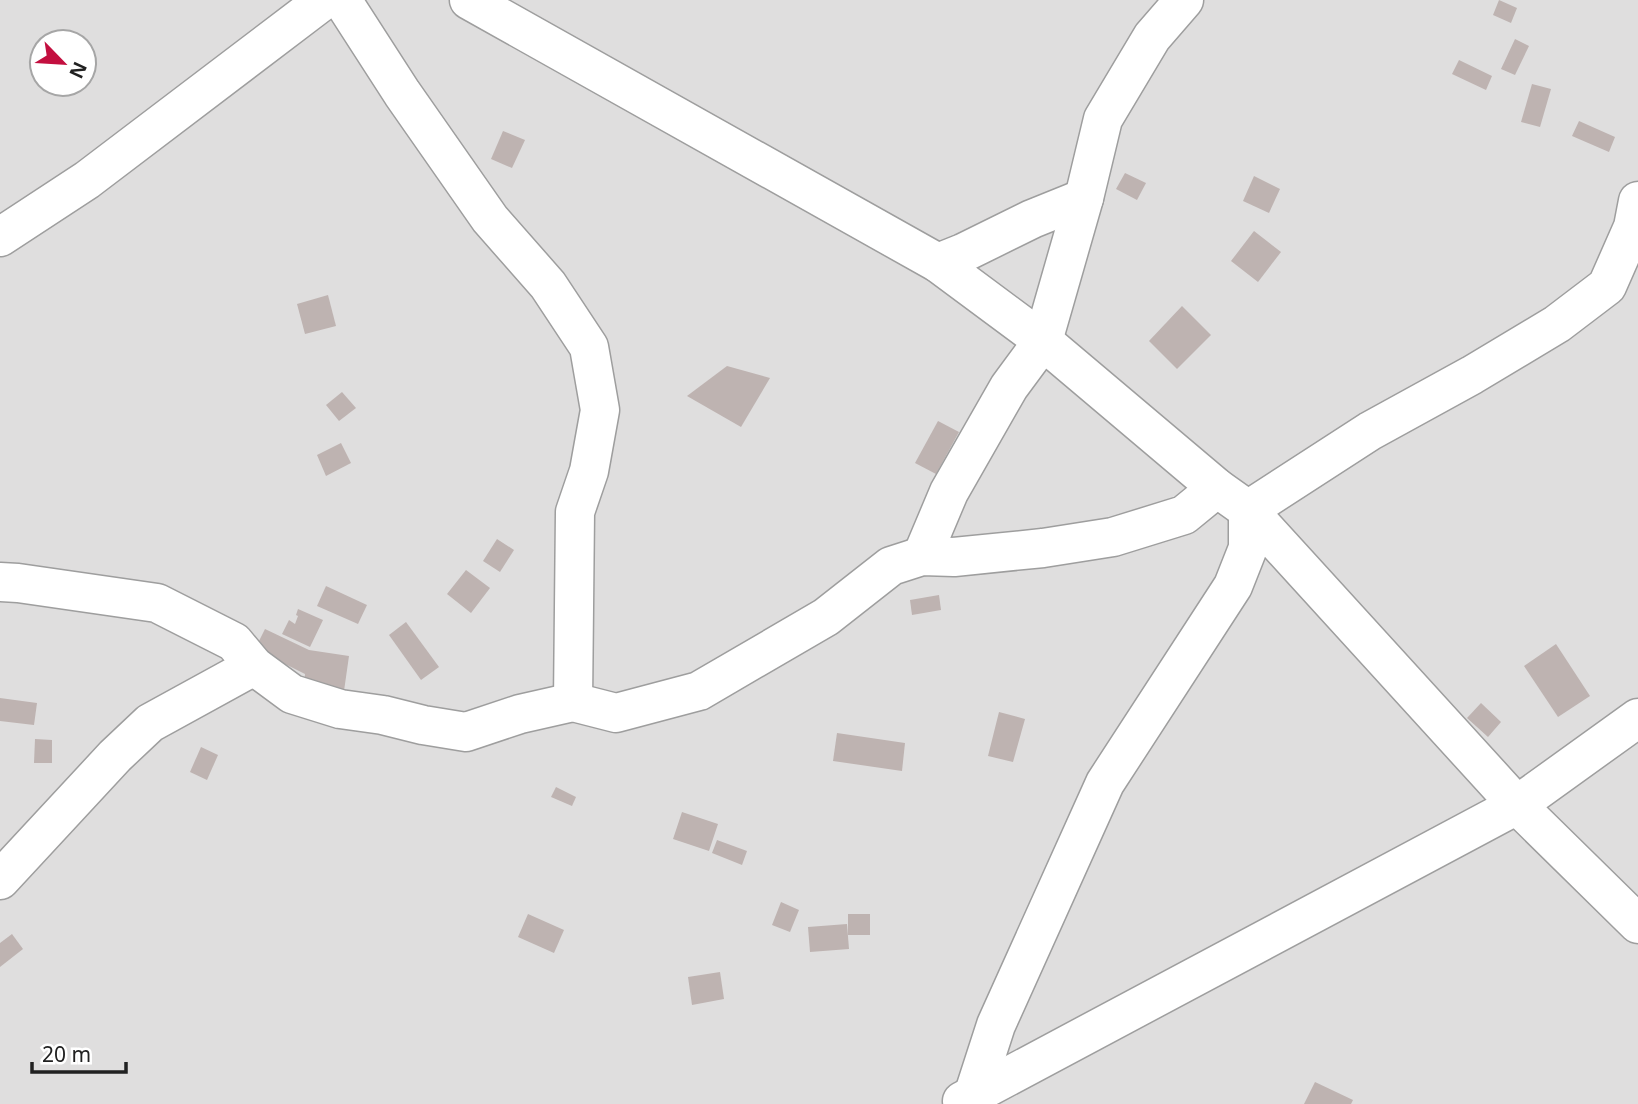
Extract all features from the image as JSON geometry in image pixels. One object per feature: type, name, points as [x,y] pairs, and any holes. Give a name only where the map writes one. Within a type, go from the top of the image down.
[{"type":"street","points":[[0,237],[87,180],[324,0]]},
{"type":"street","points":[[342,0],[402,93],[490,219],[548,285],[589,347],[600,410],[589,471],[575,512],[573,702]]},
{"type":"street","points":[[469,0],[938,263],[1043,341],[1217,488],[1248,510],[1517,805],[1638,924]]},
{"type":"street","points":[[922,556],[949,492],[1009,387],[1043,341],[1084,198],[1103,119],[1152,37],[1184,0]]},
{"type":"street","points":[[938,263],[1084,198]]},
{"type":"street","points":[[1248,510],[1370,431],[1557,324],[1607,286],[1633,226],[1638,201]]},
{"type":"street","points":[[0,582],[157,603],[234,642],[254,666],[292,694],[340,709],[466,732],[520,714],[573,702],[616,713],[699,691],[826,617],[891,566],[922,556],[966,556],[1113,537],[1184,515],[1217,488]]},
{"type":"street","points":[[965,1100],[1105,783],[1233,586],[1248,548],[1248,510]]},
{"type":"street","points":[[0,880],[114,756],[150,723],[254,666]]},
{"type":"street","points":[[965,1100],[1517,805],[1638,718]]},
{"type":"shaded area","points":[[0,0],[1638,0],[1638,1104],[0,1104]]},
{"type":"building","points":[[1499,0],[1517,8],[1511,23],[1493,15]]},
{"type":"building","points":[[1515,39],[1529,46],[1515,75],[1501,69]]},
{"type":"building","points":[[1459,60],[1492,76],[1486,90],[1452,74]]},
{"type":"building","points":[[1532,84],[1551,89],[1540,127],[1521,122]]},
{"type":"building","points":[[1579,121],[1615,137],[1609,152],[1572,136]]},
{"type":"building","points":[[503,131],[525,140],[512,168],[491,159]]},
{"type":"building","points":[[1125,173],[1146,183],[1137,200],[1116,189]]},
{"type":"building","points":[[1254,176],[1280,189],[1269,213],[1243,201]]},
{"type":"building","points":[[1254,231],[1281,252],[1258,282],[1231,261]]},
{"type":"building","points":[[328,295],[336,326],[305,334],[297,304]]},
{"type":"building","points":[[1182,306],[1211,335],[1177,369],[1149,341]]},
{"type":"building","points":[[727,366],[770,378],[741,427],[687,396]]},
{"type":"building","points":[[342,392],[356,408],[339,421],[326,405]]},
{"type":"building","points":[[938,421],[959,432],[936,474],[915,463]]},
{"type":"building","points":[[341,443],[351,463],[326,476],[317,455]]},
{"type":"building","points":[[497,539],[514,550],[500,572],[483,561]]},
{"type":"building","points":[[466,570],[490,588],[471,613],[447,594]]},
{"type":"building","points":[[326,586],[367,605],[358,624],[317,606]]},
{"type":"building","points":[[939,595],[941,610],[912,615],[910,600]]},
{"type":"building","points":[[298,609],[323,620],[310,647],[282,634],[289,620],[295,624]]},
{"type":"building","points":[[406,622],[439,667],[421,680],[389,635]]},
{"type":"building","points":[[265,629],[309,650],[349,656],[344,691],[304,686],[305,674],[255,649]]},
{"type":"building","points":[[1556,644],[1590,696],[1558,717],[1524,666]]},
{"type":"building","points":[[0,698],[37,703],[34,725],[0,721]]},
{"type":"building","points":[[1481,703],[1501,722],[1488,737],[1467,718]]},
{"type":"building","points":[[999,712],[1025,719],[1013,762],[988,756]]},
{"type":"building","points":[[837,733],[905,743],[902,771],[833,761]]},
{"type":"building","points":[[35,739],[52,740],[52,763],[34,763]]},
{"type":"building","points":[[201,747],[218,755],[207,780],[190,772]]},
{"type":"building","points":[[556,787],[576,797],[572,806],[551,797]]},
{"type":"building","points":[[682,812],[718,824],[709,851],[673,839]]},
{"type":"building","points":[[717,840],[747,851],[742,865],[712,853]]},
{"type":"building","points":[[781,902],[799,910],[790,932],[772,925]]},
{"type":"building","points":[[528,914],[564,930],[554,953],[518,937]]},
{"type":"building","points":[[848,914],[870,914],[870,935],[848,935]]},
{"type":"building","points":[[847,924],[849,949],[810,952],[808,927]]},
{"type":"building","points":[[12,934],[23,949],[0,967],[0,943]]},
{"type":"building","points":[[720,972],[724,999],[692,1005],[688,977]]},
{"type":"building","points":[[1315,1082],[1353,1100],[1351,1104],[1304,1104]]}]
